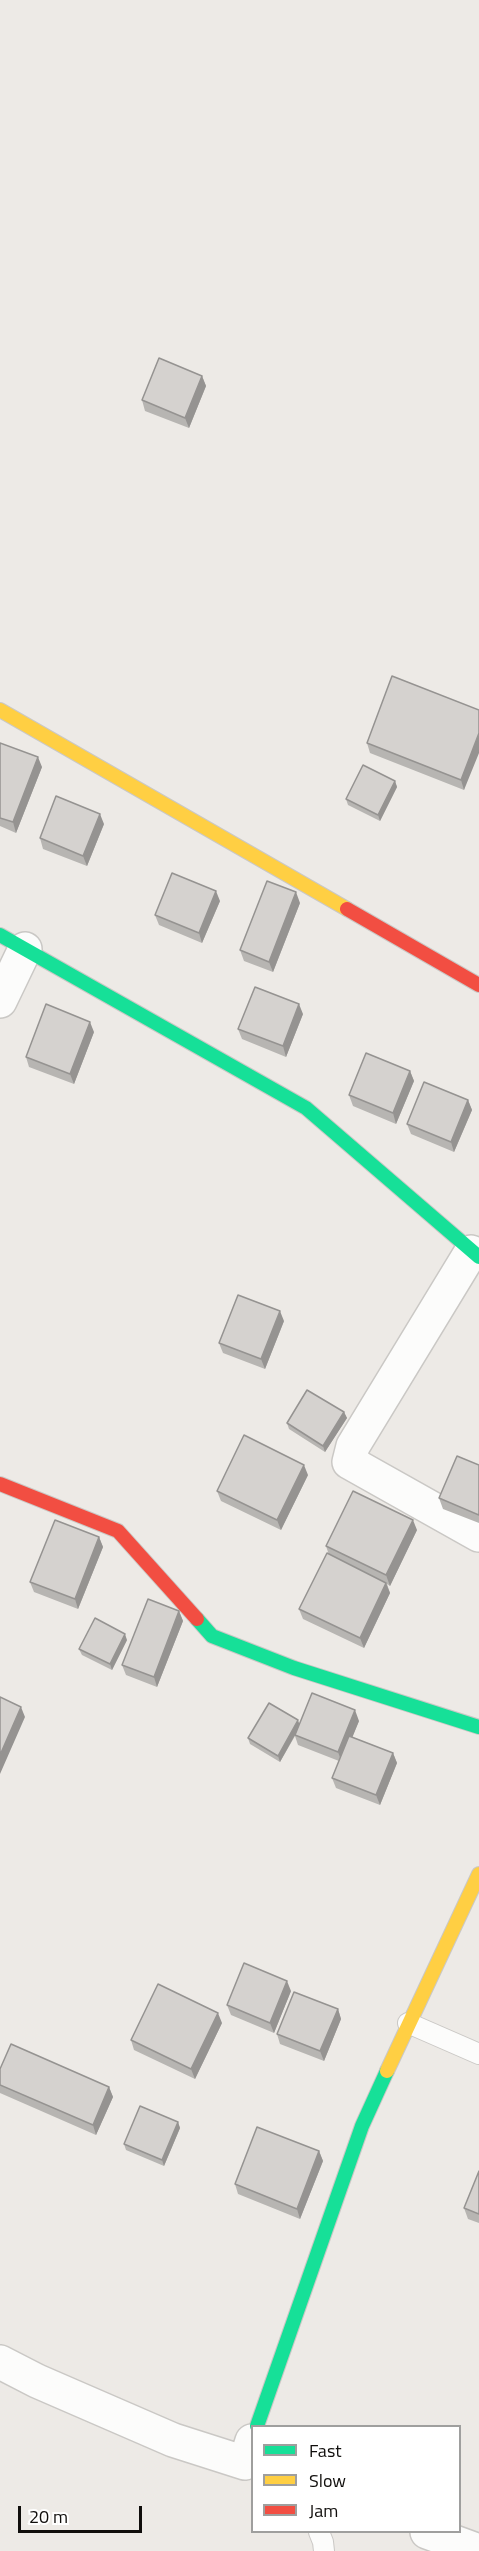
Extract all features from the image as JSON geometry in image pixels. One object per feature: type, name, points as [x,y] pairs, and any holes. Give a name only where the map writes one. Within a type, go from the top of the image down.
[{"type":"street","points":[[0,710],[479,985]]},
{"type":"street","points":[[0,1001],[13,942],[306,1108],[475,1254],[353,1446],[349,1462],[479,1535]]},
{"type":"street","points":[[0,1484],[118,1531],[212,1636],[294,1668],[479,1728]]},
{"type":"street","points":[[259,2425],[362,2126],[479,1874]]},
{"type":"street","points":[[0,2362],[37,2381],[173,2440],[250,2456]]},
{"type":"street","points":[[430,2533],[478,2551]]},
{"type":"lane","points":[[408,2023],[479,2054]]},
{"type":"lane","points":[[320,2533],[324,2542],[324,2551]]},
{"type":"building","points":[[159,358],[202,376],[185,418],[142,400]]},
{"type":"building","points":[[392,676],[479,710],[479,733],[461,780],[367,743]]},
{"type":"building","points":[[0,743],[38,757],[13,822],[0,818]]},
{"type":"building","points":[[363,765],[395,781],[378,815],[346,799]]},
{"type":"building","points":[[56,796],[100,814],[83,856],[40,838]]},
{"type":"building","points":[[172,873],[216,891],[199,933],[155,915]]},
{"type":"building","points":[[267,881],[296,892],[269,962],[240,950]]},
{"type":"building","points":[[255,987],[299,1004],[283,1046],[238,1029]]},
{"type":"building","points":[[46,1004],[90,1022],[70,1074],[26,1057]]},
{"type":"building","points":[[366,1053],[410,1071],[393,1113],[349,1095]]},
{"type":"building","points":[[424,1082],[468,1100],[451,1142],[407,1124]]},
{"type":"building","points":[[238,1295],[280,1311],[261,1359],[219,1343]]},
{"type":"building","points":[[307,1390],[344,1412],[323,1446],[287,1423]]},
{"type":"building","points":[[244,1435],[304,1465],[277,1520],[217,1491]]},
{"type":"building","points":[[457,1456],[479,1465],[479,1515],[439,1498]]},
{"type":"building","points":[[353,1491],[413,1520],[386,1575],[326,1546]]},
{"type":"building","points":[[55,1520],[99,1537],[75,1599],[30,1582]]},
{"type":"building","points":[[327,1553],[386,1583],[360,1638],[299,1609]]},
{"type":"building","points":[[148,1599],[179,1611],[154,1677],[122,1665]]},
{"type":"building","points":[[95,1618],[125,1634],[110,1664],[79,1649]]},
{"type":"building","points":[[312,1693],[355,1710],[338,1752],[295,1735]]},
{"type":"building","points":[[0,1697],[21,1707],[0,1755]]},
{"type":"building","points":[[269,1703],[298,1720],[278,1756],[248,1738]]},
{"type":"building","points":[[349,1736],[393,1753],[376,1795],[332,1778]]},
{"type":"building","points":[[244,1963],[287,1981],[270,2023],[227,2005]]},
{"type":"building","points":[[158,1984],[218,2013],[191,2069],[131,2040]]},
{"type":"building","points":[[294,1992],[338,2009],[320,2051],[277,2034]]},
{"type":"building","points":[[11,2044],[109,2087],[93,2125],[0,2085],[0,2069]]},
{"type":"building","points":[[140,2106],[178,2122],[162,2160],[124,2144]]},
{"type":"building","points":[[257,2127],[319,2151],[297,2209],[235,2184]]},
{"type":"building","points":[[479,2171],[479,2214],[464,2208]]},
{"type":"traffic: fast","points":[[0,935],[306,1108],[479,1257]]},
{"type":"traffic: fast","points":[[197,1619],[212,1636],[294,1668],[479,1727]]},
{"type":"traffic: fast","points":[[257,2425],[362,2126],[387,2071]]},
{"type":"traffic: slow","points":[[0,710],[347,909]]},
{"type":"traffic: slow","points":[[387,2071],[479,1874]]},
{"type":"traffic: jam","points":[[347,909],[479,985]]},
{"type":"traffic: jam","points":[[0,1484],[118,1531],[197,1619]]}]
